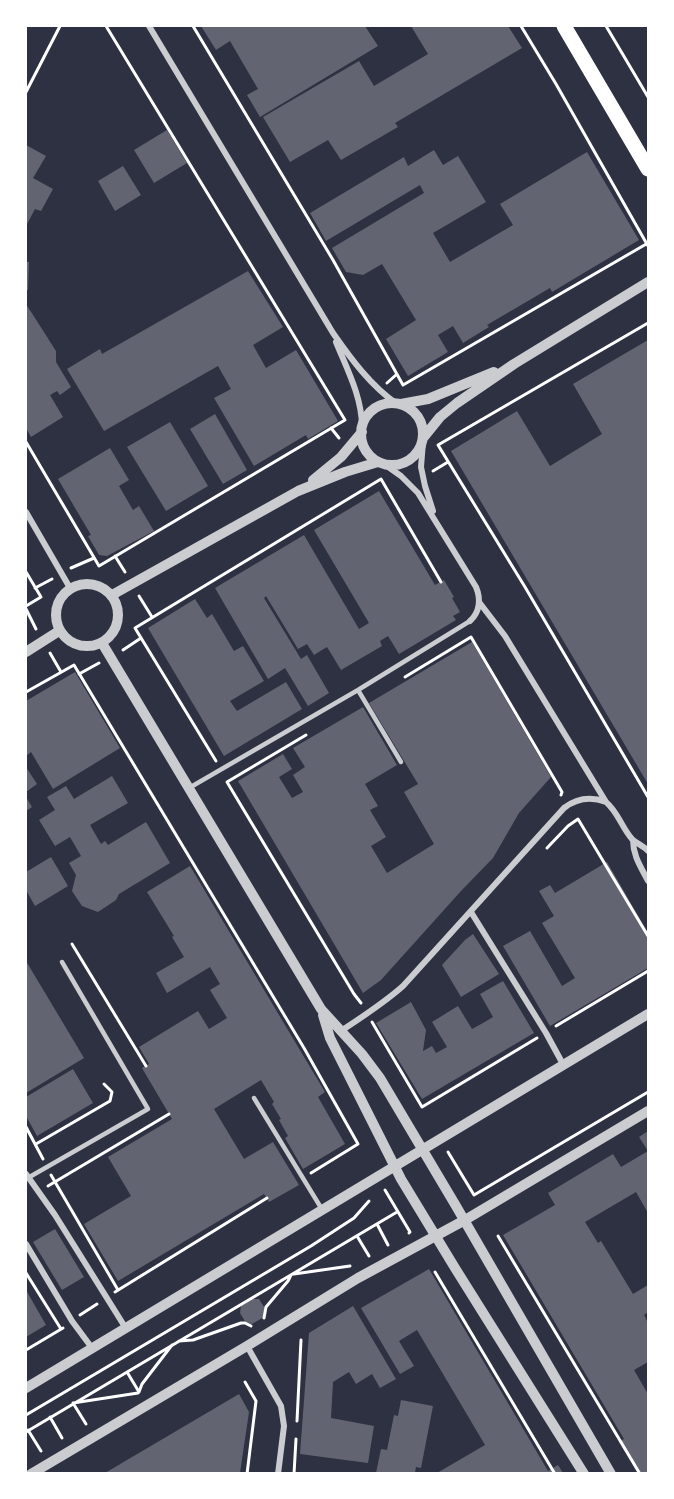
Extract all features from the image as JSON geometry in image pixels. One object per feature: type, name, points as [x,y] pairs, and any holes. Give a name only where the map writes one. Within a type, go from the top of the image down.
[{"type":"highway","points":[[564,26],[648,169]]},
{"type":"street","points":[[149,26],[333,333],[356,364],[387,396],[411,409],[418,417],[423,427],[422,474],[437,522]]},
{"type":"street","points":[[112,595],[298,491],[345,472],[381,463],[396,465],[408,461],[417,453],[423,440],[440,417],[449,409],[514,364],[648,282]]},
{"type":"street","points":[[333,333],[358,400],[362,415],[362,441],[365,449],[371,457],[401,476],[414,488],[437,522],[476,587],[479,602],[476,614],[470,621]]},
{"type":"street","points":[[298,491],[334,464],[347,450],[362,429],[366,418],[375,408],[428,399],[514,364]]},
{"type":"street","points":[[26,512],[70,588]]},
{"type":"street","points":[[81,584],[92,584],[103,587],[112,595],[118,607],[118,621],[113,634],[102,643],[90,647],[78,645],[68,640],[59,631],[56,607],[70,588],[81,584]]},
{"type":"street","points":[[479,602],[505,636],[606,802],[613,808],[633,840],[648,851]]},
{"type":"street","points":[[26,652],[59,631]]},
{"type":"street","points":[[102,643],[321,1009],[335,1034],[396,1168],[584,1473]]},
{"type":"street","points":[[335,1034],[367,1014],[403,986],[564,808],[581,799],[606,802]]},
{"type":"street","points":[[633,840],[636,858],[648,881]]},
{"type":"street","points":[[471,912],[564,1066]]},
{"type":"street","points":[[26,1388],[396,1168],[648,1014]]},
{"type":"street","points":[[335,1034],[362,1054],[375,1070],[465,1220],[611,1473]]},
{"type":"street","points":[[31,1473],[358,1278],[465,1220],[648,1111]]},
{"type":"street","points":[[26,1177],[56,1215],[126,1327]]},
{"type":"street","points":[[26,1244],[72,1321],[92,1348]]},
{"type":"street","points":[[247,1346],[281,1406],[284,1426],[278,1473]]},
{"type":"lane","points":[[189,788],[358,690],[470,621]]},
{"type":"lane","points":[[358,690],[401,762]]},
{"type":"lane","points":[[26,1177],[148,1109],[62,962]]},
{"type":"lane","points":[[254,1098],[323,1211]]},
{"type":"path","points":[[26,92],[60,26]]},
{"type":"path","points":[[26,442],[99,566],[345,420],[106,26]]},
{"type":"path","points":[[193,26],[333,260],[403,385],[648,244],[520,26]]},
{"type":"path","points":[[606,26],[648,97]]},
{"type":"path","points":[[648,323],[438,445],[525,587],[648,797]]},
{"type":"path","points":[[218,764],[135,628],[381,479],[441,582]]},
{"type":"path","points":[[26,572],[41,597],[26,606]]},
{"type":"path","points":[[471,637],[562,792],[559,797]]},
{"type":"path","points":[[26,692],[74,665],[304,1048],[358,1144],[303,1178]]},
{"type":"path","points":[[227,782],[422,1107]]},
{"type":"path","points":[[568,826],[578,819],[648,936]]},
{"type":"path","points":[[72,944],[146,1066]]},
{"type":"path","points":[[26,1127],[36,1144],[110,1101],[112,1092],[104,1084]]},
{"type":"path","points":[[447,1150],[474,1195],[648,1092]]},
{"type":"path","points":[[118,1290],[54,1182],[169,1114]]},
{"type":"path","points":[[385,1190],[410,1232]]},
{"type":"path","points":[[26,1415],[312,1246],[354,1218],[375,1196]]},
{"type":"path","points":[[26,1350],[267,1198]]},
{"type":"path","points":[[41,1451],[27,1431],[397,1212]]},
{"type":"path","points":[[377,1224],[388,1245]]},
{"type":"path","points":[[357,1236],[369,1256]]},
{"type":"path","points":[[498,1236],[640,1473]]},
{"type":"path","points":[[292,1274],[352,1266]]},
{"type":"path","points":[[435,1272],[555,1473]]},
{"type":"path","points":[[26,1273],[61,1329]]},
{"type":"path","points":[[264,1318],[266,1307],[292,1274]]},
{"type":"path","points":[[178,1341],[193,1340],[241,1323],[252,1326]]},
{"type":"path","points":[[297,1423],[301,1340]]},
{"type":"path","points":[[139,1392],[142,1384],[173,1344]]},
{"type":"path","points":[[127,1372],[139,1392]]},
{"type":"path","points":[[245,1382],[256,1401],[247,1473]]},
{"type":"path","points":[[74,1403],[139,1392]]},
{"type":"path","points":[[74,1403],[86,1424]]},
{"type":"path","points":[[50,1417],[62,1438]]},
{"type":"path","points":[[294,1473],[296,1434]]},
{"type":"building","points":[[201,26],[365,26],[378,46],[260,117],[247,95],[258,89],[230,41],[216,50]]},
{"type":"building","points":[[411,26],[508,26],[522,48],[395,123],[398,127],[341,160],[328,140],[290,162],[263,117],[359,61],[374,86],[428,54]]},
{"type":"building","points":[[167,130],[187,163],[154,183],[134,150]]},
{"type":"building","points":[[26,145],[46,156],[33,178],[53,189],[41,211],[35,209],[26,226]]},
{"type":"building","points":[[434,150],[443,165],[458,156],[486,202],[433,233],[450,262],[513,225],[500,204],[587,152],[639,240],[552,292],[550,288],[487,325],[489,327],[463,343],[453,326],[438,335],[448,352],[408,376],[386,339],[416,320],[382,264],[363,275],[346,272],[332,248],[424,193],[420,185],[326,241],[310,213],[404,157],[408,166]]},
{"type":"building","points":[[123,166],[141,195],[115,211],[98,181]]},
{"type":"building","points":[[26,262],[29,262],[28,290],[26,290]]},
{"type":"building","points":[[248,271],[283,327],[253,345],[266,368],[296,350],[338,421],[308,439],[306,435],[254,466],[214,398],[231,389],[218,366],[104,431],[67,369],[100,349],[102,354]]},
{"type":"building","points":[[26,304],[56,351],[56,362],[71,387],[60,395],[57,391],[50,395],[63,417],[31,437],[26,428]]},
{"type":"building","points":[[648,340],[648,784],[451,451],[517,411],[550,466],[602,434],[573,384]]},
{"type":"building","points":[[215,414],[247,470],[223,484],[190,429]]},
{"type":"building","points":[[170,422],[208,486],[166,511],[127,447]]},
{"type":"building","points":[[110,448],[129,480],[119,486],[133,510],[139,506],[154,531],[107,556],[99,555],[88,536],[91,535],[58,479]]},
{"type":"building","points":[[379,491],[435,585],[444,580],[460,612],[453,616],[456,620],[399,654],[388,636],[380,641],[382,646],[341,670],[327,647],[314,655],[307,644],[298,649],[266,596],[264,598],[301,659],[307,655],[329,693],[308,706],[285,668],[268,679],[215,588],[304,535],[359,629],[369,623],[314,530]]},
{"type":"building","points":[[195,599],[207,618],[212,614],[234,651],[243,646],[264,681],[230,701],[237,711],[286,682],[302,709],[224,756],[148,628]]},
{"type":"building","points":[[472,642],[551,777],[519,813],[493,858],[381,980],[363,993],[238,781],[283,754],[292,769],[279,777],[292,798],[303,792],[293,775],[305,767],[293,748],[363,707],[397,765],[365,784],[378,806],[370,810],[386,837],[371,846],[387,873],[434,844],[404,792],[418,784],[369,703]]},
{"type":"building","points":[[75,672],[120,748],[53,789],[31,752],[26,756],[26,701]]},
{"type":"building","points":[[26,767],[37,784],[26,792]]},
{"type":"building","points":[[112,776],[128,803],[90,825],[101,844],[105,841],[108,845],[146,822],[170,863],[119,894],[116,900],[98,912],[82,906],[72,891],[76,875],[69,863],[81,856],[70,837],[55,846],[39,820],[55,810],[47,797],[66,786],[74,799]]},
{"type":"building","points":[[26,797],[32,807],[26,811]]},
{"type":"building","points":[[51,857],[68,886],[35,906],[26,890],[26,872]]},
{"type":"building","points":[[607,862],[648,933],[648,968],[550,1026],[503,946],[530,931],[562,986],[575,978],[542,923],[554,916],[539,891],[550,885],[555,893]]},
{"type":"building","points":[[190,866],[325,1092],[318,1097],[345,1144],[303,1169],[285,1138],[288,1136],[272,1104],[274,1102],[261,1080],[214,1109],[244,1159],[273,1142],[299,1185],[269,1202],[264,1194],[118,1281],[84,1224],[131,1196],[108,1157],[172,1119],[142,1068],[149,1064],[139,1047],[198,1011],[209,1029],[227,1018],[210,990],[220,984],[210,967],[167,993],[156,973],[184,957],[147,892]]},
{"type":"building","points":[[473,934],[499,974],[461,997],[442,965]]},
{"type":"building","points":[[26,961],[84,1058],[26,1093]]},
{"type":"building","points":[[503,981],[534,1033],[422,1099],[376,1023],[411,1002],[426,1030],[423,1051],[432,1046],[436,1053],[447,1047],[432,1022],[458,1006],[472,1029],[483,1023],[493,1017],[480,994]]},
{"type":"building","points":[[73,1069],[93,1103],[37,1136],[26,1116],[26,1097]]},
{"type":"building","points":[[648,1131],[648,1151],[639,1137]]},
{"type":"building","points":[[648,1151],[648,1213],[636,1192],[585,1222],[598,1243],[601,1241],[633,1294],[648,1285],[648,1312],[644,1315],[648,1323],[648,1362],[634,1370],[648,1394],[648,1473],[638,1473],[619,1442],[624,1439],[503,1235],[555,1205],[548,1193],[613,1154],[621,1167]]},
{"type":"building","points":[[55,1229],[84,1277],[62,1290],[33,1242]]},
{"type":"building","points":[[429,1269],[548,1471],[558,1465],[563,1473],[437,1473],[485,1445],[417,1330],[399,1341],[414,1366],[400,1374],[361,1308]]},
{"type":"building","points":[[26,1290],[46,1325],[26,1337]]},
{"type":"building","points":[[252,1299],[259,1299],[266,1310],[264,1317],[252,1324],[246,1323],[240,1313],[241,1306]]},
{"type":"building","points":[[353,1306],[396,1379],[380,1388],[372,1374],[356,1384],[349,1372],[333,1382],[331,1418],[374,1426],[368,1463],[300,1454],[309,1333]]},
{"type":"building","points":[[239,1394],[249,1412],[240,1473],[105,1473]]},
{"type":"building","points":[[401,1400],[433,1406],[421,1468],[416,1467],[415,1473],[376,1473],[381,1449],[387,1450],[394,1415],[398,1416]]}]
